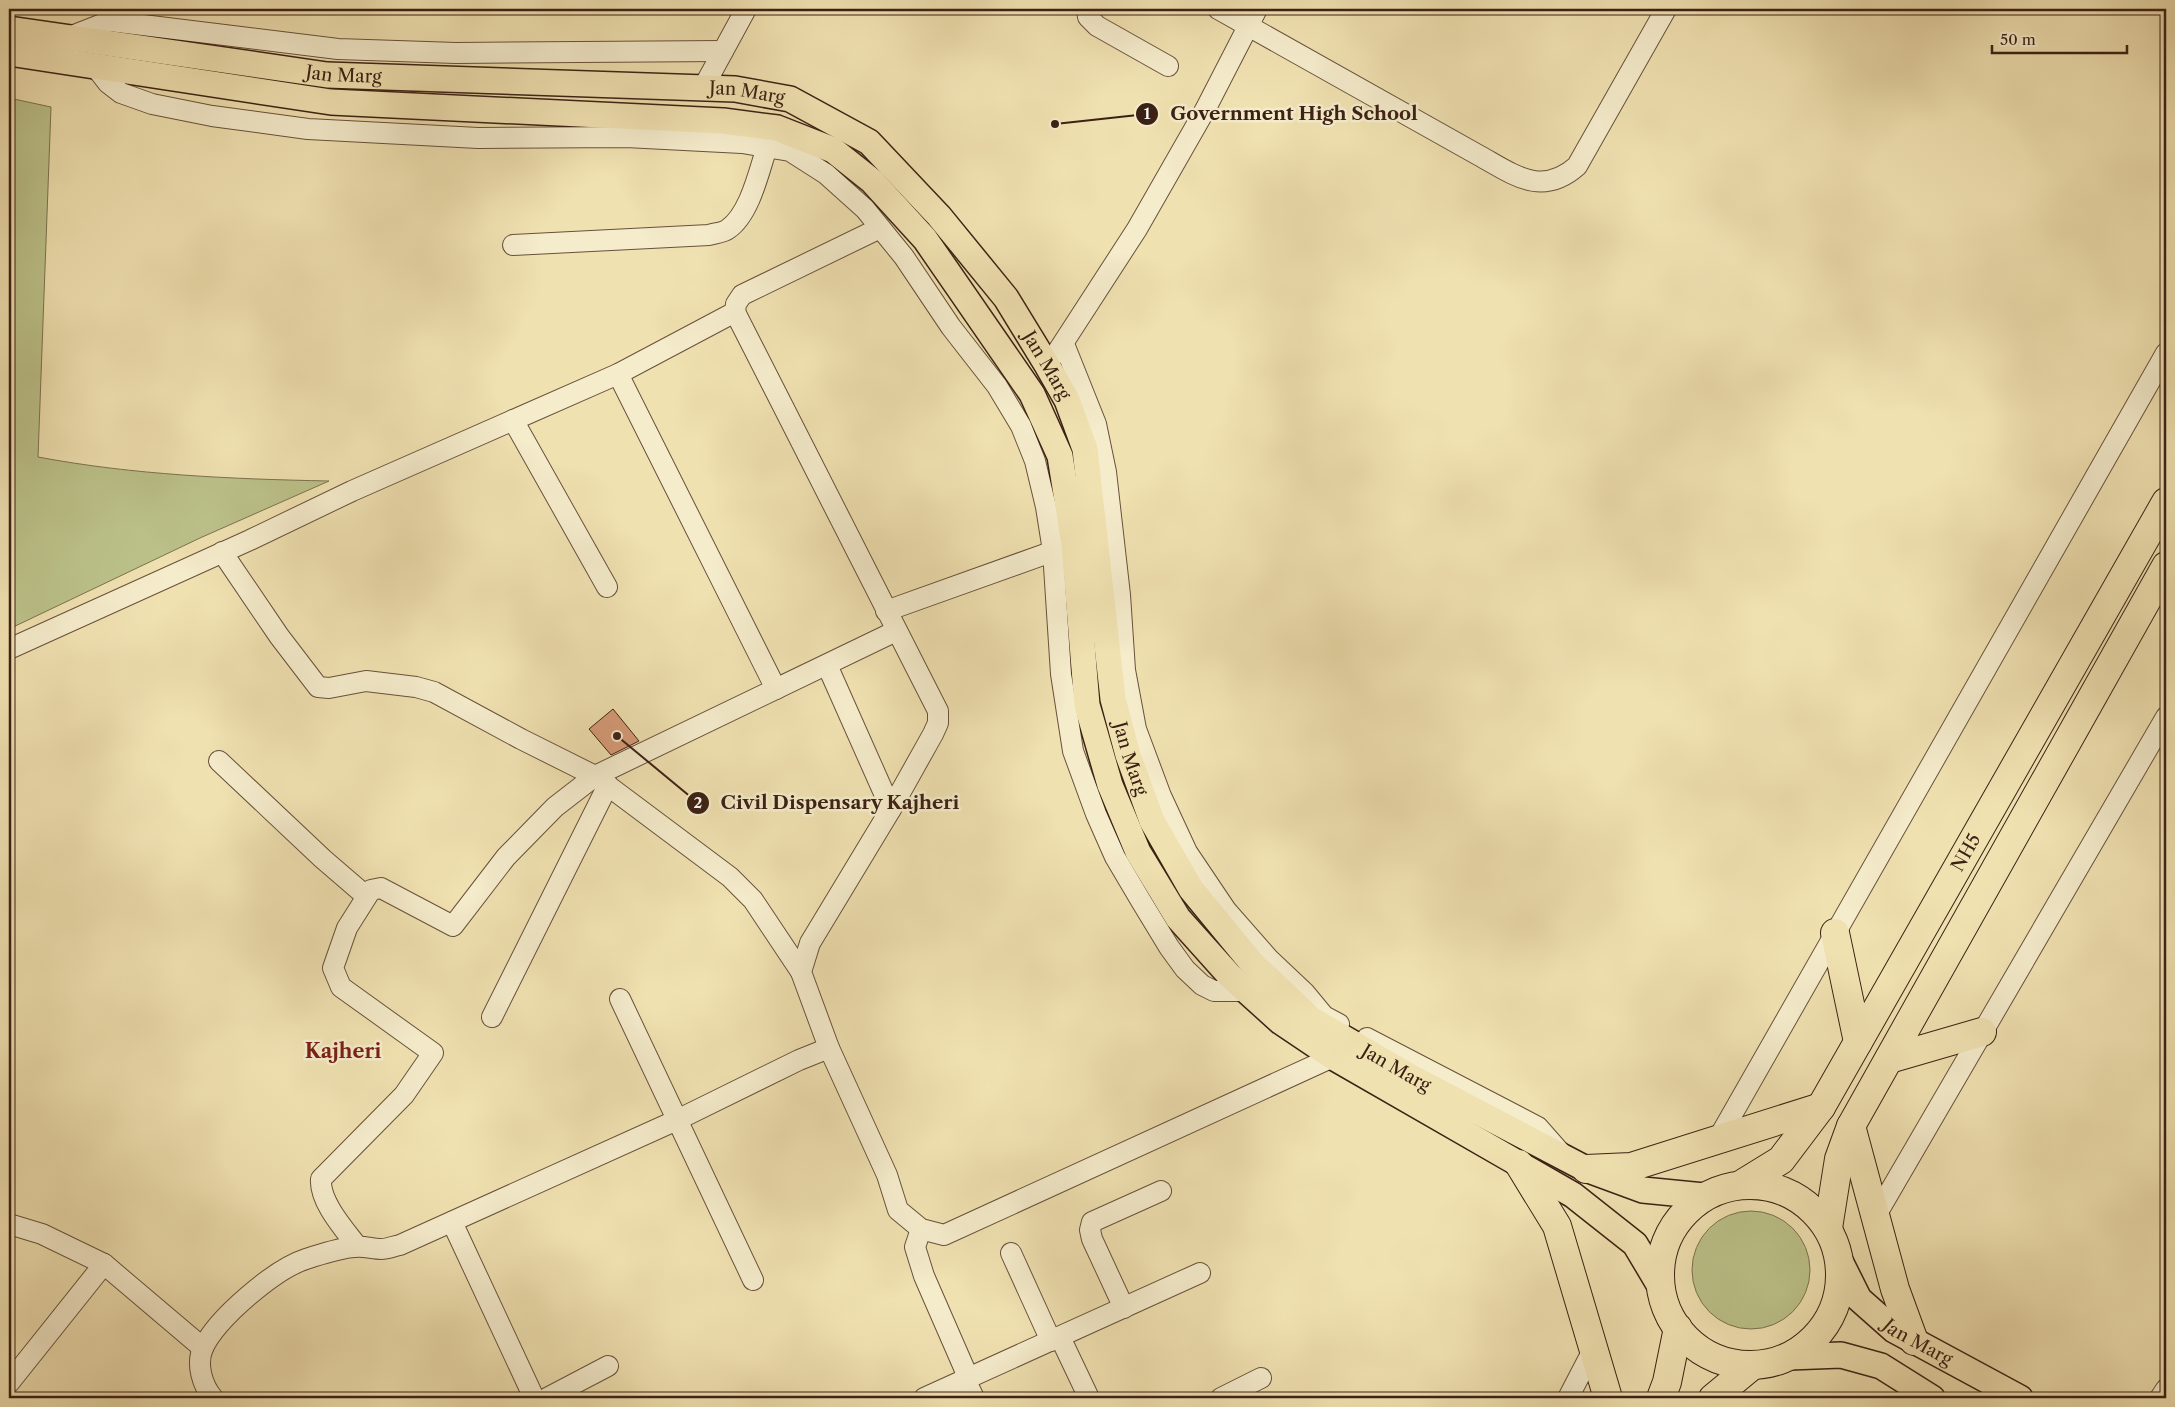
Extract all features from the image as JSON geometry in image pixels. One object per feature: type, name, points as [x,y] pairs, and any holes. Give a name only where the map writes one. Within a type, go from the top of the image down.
[{"type":"highway","name":"NH5","points":[[1742,1184],[1779,1188],[1800,1200],[1820,1216],[1828,1228],[1840,1261],[1837,1300],[1823,1328],[1789,1357],[1772,1363],[1754,1365],[1728,1363],[1712,1358],[1700,1350],[1678,1328],[1662,1294],[1660,1286],[1662,1255],[1680,1217],[1704,1196],[1742,1184],[1781,1160],[1821,1107],[2166,502]]},
{"type":"highway","name":"NH5","points":[[1828,1228],[1839,1159],[1851,1126],[2166,566]]},
{"type":"highway","points":[[1835,933],[1858,1042]]},
{"type":"highway","points":[[1889,1060],[1982,1032]]},
{"type":"highway","points":[[1576,1164],[1631,1167],[1821,1107]]},
{"type":"highway","points":[[1851,1126],[1894,1289],[1914,1341]]},
{"type":"highway","points":[[1519,1164],[1557,1226],[1608,1398]]},
{"type":"highway","points":[[1661,1398],[1667,1382],[1678,1328]]},
{"type":"highway","name":"NH5","points":[[1713,1398],[1754,1365]]},
{"type":"main road","name":"Jan Marg","points":[[16,42],[69,37],[328,75],[735,89],[790,99],[869,142],[940,216],[1006,298],[1067,400],[1085,449],[1113,699],[1128,755],[1152,822],[1190,890],[1251,962],[1310,1019],[1519,1164],[1573,1195],[1635,1244],[1660,1286]]},
{"type":"main road","name":"Jan Marg","points":[[16,42],[94,64],[330,102],[723,121],[777,128],[833,150],[872,181],[925,239],[1032,394],[1060,456],[1063,547],[1087,705],[1110,785],[1138,852],[1178,918],[1230,976],[1281,1022],[1346,1044],[1576,1164],[1643,1190],[1704,1196]]},
{"type":"main road","name":"Jan Marg","points":[[1840,1261],[1859,1299],[1894,1330],[2020,1398]]},
{"type":"main road","points":[[1789,1357],[1841,1355],[1881,1366],[1932,1398]]},
{"type":"street","points":[[703,88],[746,9]]},
{"type":"street","points":[[1087,9],[1088,17],[1097,26],[1168,66]]},
{"type":"street","points":[[1218,9],[1252,17],[1480,156],[1522,179],[1537,183],[1550,181],[1568,174],[1577,166],[1666,9]]},
{"type":"street","points":[[1047,365],[1064,344],[1137,229],[1205,110],[1252,17]]},
{"type":"street","points":[[69,37],[110,21],[338,49],[456,53],[723,51]]},
{"type":"street","points":[[94,64],[108,83],[121,93],[152,104],[212,116],[308,129],[478,138],[626,136],[742,143],[790,151],[826,174],[865,209],[904,258],[951,327],[997,386],[1021,426],[1035,461],[1046,507],[1063,547],[886,611]]},
{"type":"street","points":[[513,245],[709,235],[727,231],[740,218],[752,191],[767,147]]},
{"type":"street","points":[[801,972],[810,943],[892,809],[938,723],[938,711],[735,312],[736,304],[742,295],[880,228]]},
{"type":"street","points":[[9,649],[352,491],[618,374],[735,312]]},
{"type":"street","points":[[222,552],[279,636],[318,687],[329,688],[366,681],[416,687],[434,692],[601,780],[730,877],[753,900],[801,972],[829,1048],[887,1175],[898,1210],[921,1229],[944,1234],[1346,1044],[1305,993],[1268,959],[1226,910],[1187,852],[1162,796],[1136,729],[1125,670],[1120,595],[1106,472],[1096,424],[1064,344]]},
{"type":"street","points":[[1718,1139],[2166,353]]},
{"type":"street","points":[[618,374],[776,689]]},
{"type":"street","points":[[513,420],[607,587]]},
{"type":"street","points":[[357,1246],[326,1202],[320,1190],[321,1180],[404,1095],[432,1053],[341,987],[336,978],[333,968],[347,928],[371,890],[381,888],[453,926],[506,857],[555,807],[601,780],[776,689],[896,631]]},
{"type":"street","points":[[827,665],[892,809]]},
{"type":"street","points":[[1875,1216],[2166,717]]},
{"type":"street","points":[[219,761],[322,859],[366,896]]},
{"type":"street","points":[[492,1016],[601,780]]},
{"type":"street","points":[[620,998],[753,1280]]},
{"type":"street","points":[[209,1397],[200,1366],[203,1348],[227,1317],[250,1293],[279,1273],[303,1260],[333,1250],[357,1246],[383,1249],[400,1245],[677,1120],[799,1060],[829,1048]]},
{"type":"street","points":[[1124,1308],[1092,1239],[1090,1230],[1092,1222],[1161,1191]]},
{"type":"street","points":[[452,1222],[534,1398]]},
{"type":"street","points":[[9,1224],[42,1234],[104,1264],[203,1348]]},
{"type":"street","points":[[921,1229],[915,1247],[924,1276],[965,1370],[965,1379],[974,1398]]},
{"type":"street","points":[[1011,1253],[1056,1339],[1090,1398]]},
{"type":"street","points":[[9,1383],[104,1264]]},
{"type":"street","points":[[924,1398],[1200,1273]]},
{"type":"street","points":[[1568,1398],[1594,1348]]},
{"type":"street","points":[[546,1398],[608,1366]]},
{"type":"street","points":[[1221,1398],[1261,1378]]},
{"type":"street","points":[[2160,1398],[2166,1388]]},
{"type":"green space","points":[[9,98],[51,107],[38,457],[146,472],[256,479],[329,481],[200,538],[9,629]]},
{"type":"green space","points":[[1751,1211],[1774,1215],[1793,1228],[1806,1247],[1810,1270],[1806,1293],[1793,1312],[1774,1325],[1751,1329],[1728,1325],[1709,1312],[1696,1293],[1692,1270],[1696,1247],[1709,1228],[1728,1215]]},
{"type":"building","points":[[613,709],[639,741],[611,755],[589,729]]},
{"type":"place","name":"Government High School","points":[[1055,124]]},
{"type":"place","name":"Civil Dispensary Kajheri","points":[[617,736]]},
{"type":"district","name":"Kajheri","points":[[343,1051]]}]
